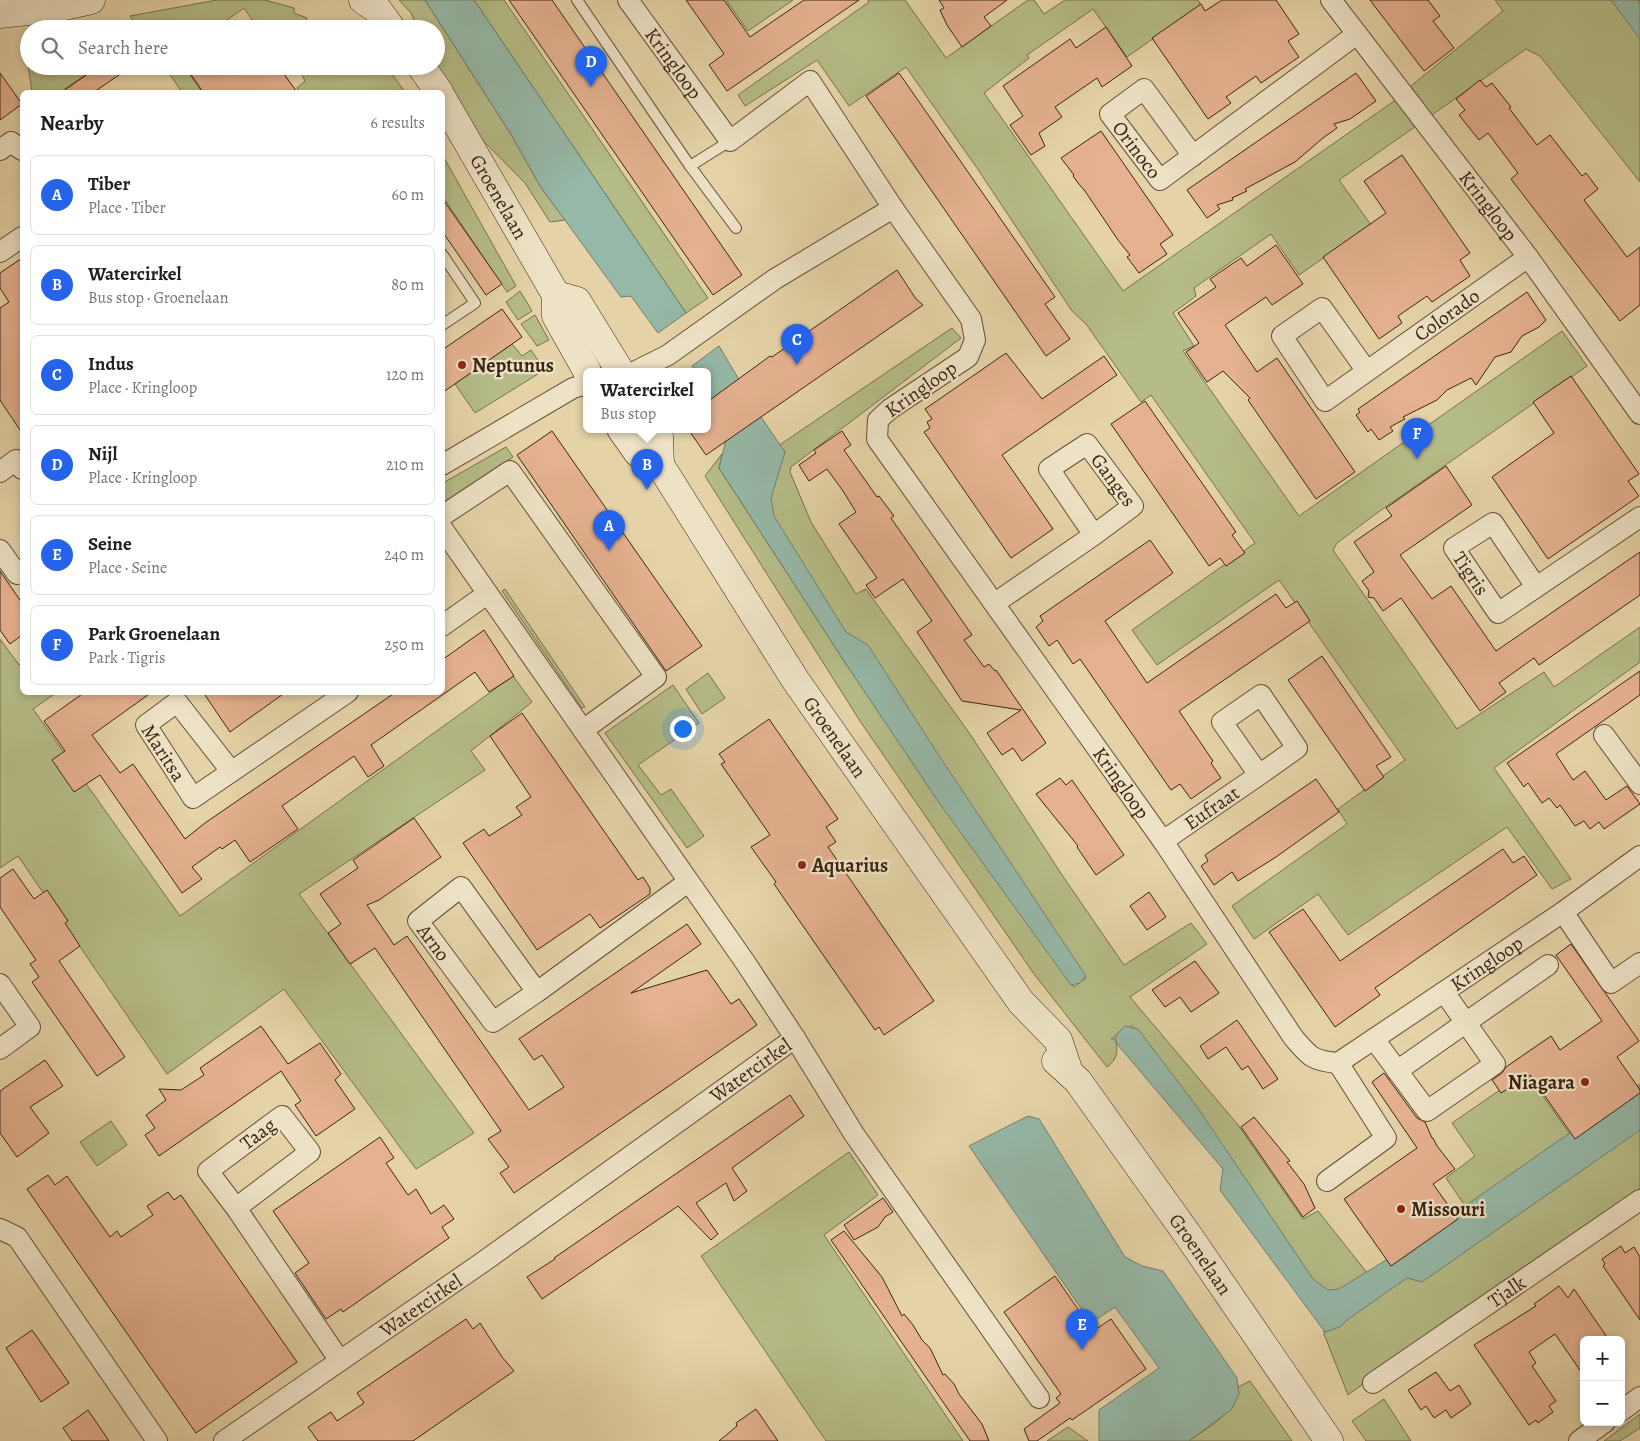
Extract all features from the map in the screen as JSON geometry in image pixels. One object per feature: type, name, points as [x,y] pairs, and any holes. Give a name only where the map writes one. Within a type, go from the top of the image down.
[{"type":"street","points":[[0,14],[55,8],[91,0]]},
{"type":"street","points":[[363,0],[378,10],[385,20]]},
{"type":"street","name":"Kringloop","points":[[628,0],[730,140],[810,81],[894,208],[971,319],[975,340],[968,357],[890,409],[878,420],[876,439],[1164,841],[1293,1037],[1307,1053],[1321,1061],[1338,1063],[1563,912],[1640,856]]},
{"type":"street","name":"Kringloop","points":[[1331,0],[1528,258],[1640,414]]},
{"type":"street","name":"Orinoco","points":[[1193,156],[1357,34]]},
{"type":"street","points":[[427,75],[438,90]]},
{"type":"street","name":"Groenelaan","points":[[445,103],[556,296],[556,316],[585,368]]},
{"type":"street","points":[[0,150],[12,142],[20,148]]},
{"type":"street","points":[[642,368],[668,355],[775,279],[894,208]]},
{"type":"street","points":[[0,252],[20,237]]},
{"type":"street","name":"Colorado","points":[[1366,370],[1322,308],[1282,336],[1325,401],[1366,370],[1528,258]]},
{"type":"street","points":[[556,296],[578,301],[618,368]]},
{"type":"street","points":[[445,463],[573,388],[583,385]]},
{"type":"street","name":"Groenelaan","points":[[624,433],[638,452],[660,465],[796,681],[1021,1002],[1058,1040],[1069,1072],[1078,1081],[1190,1238],[1329,1441]]},
{"type":"street","points":[[657,433],[659,437],[660,465]]},
{"type":"street","points":[[0,472],[16,460],[20,466]]},
{"type":"street","points":[[445,514],[510,470],[656,677],[583,730]]},
{"type":"street","points":[[1536,587],[1640,517]]},
{"type":"street","name":"Watercirkel","points":[[224,1441],[475,1267],[795,1038],[745,962],[445,532]]},
{"type":"street","name":"Ganges","points":[[995,603],[1094,535]]},
{"type":"street","points":[[0,550],[17,574],[20,572]]},
{"type":"street","points":[[445,624],[487,594]]},
{"type":"street","name":"Maritsa","points":[[231,771],[177,702],[146,725],[193,798],[344,695]]},
{"type":"street","points":[[1604,735],[1640,784]]},
{"type":"street","name":"Eufraat","points":[[1164,841],[1259,774]]},
{"type":"street","name":"Arno","points":[[537,992],[461,887],[418,921],[493,1022],[537,992],[688,882]]},
{"type":"street","points":[[1563,912],[1611,983],[1640,963]]},
{"type":"street","points":[[1397,1071],[1548,965]]},
{"type":"street","points":[[0,984],[30,1028],[0,1049]]},
{"type":"street","points":[[1374,1039],[1427,1111],[1495,1064],[1444,992]]},
{"type":"street","points":[[795,1038],[854,1134],[1040,1398]]},
{"type":"street","points":[[1327,1181],[1386,1138],[1338,1063]]},
{"type":"street","name":"Taag","points":[[236,1208],[310,1152],[282,1116],[208,1171],[236,1208],[340,1361]]},
{"type":"street","name":"Tjalk","points":[[1373,1383],[1640,1200]]},
{"type":"street","points":[[0,1229],[18,1237],[157,1441]]},
{"type":"street","points":[[1625,1408],[1640,1397]]},
{"type":"street","points":[[1579,1441],[1600,1426]]},
{"type":"lane","points":[[577,0],[690,166],[736,228]]},
{"type":"lane","points":[[690,166],[730,140]]},
{"type":"lane","points":[[445,259],[475,303],[445,323]]},
{"type":"green space","points":[[217,0],[265,0],[294,8],[294,13],[307,18],[306,20],[252,20],[244,8],[227,20],[133,20],[130,16]]},
{"type":"green space","points":[[399,0],[425,0],[438,20],[414,20],[411,13]]},
{"type":"green space","points":[[474,0],[504,0],[708,298],[686,313]]},
{"type":"green space","points":[[726,0],[793,0],[748,31]]},
{"type":"green space","points":[[868,0],[905,0],[946,58],[1028,0],[1034,0],[1044,14],[1065,0],[1198,0],[1201,5],[1127,57],[1093,9],[1027,55],[1029,58],[984,93],[1123,291],[1407,92],[1406,90],[1503,11],[1495,0],[1640,0],[1640,182],[1540,56],[1526,49],[1339,180],[1371,225],[1299,275],[1271,234],[1194,288],[1196,296],[1173,313],[1194,346],[1183,351],[1299,516],[1562,331],[1587,366],[1377,513],[1337,543],[1333,550],[1457,729],[1544,672],[1554,687],[1640,627],[1640,662],[1494,768],[1571,879],[1552,889],[1507,827],[1348,935],[1318,894],[1254,939],[1232,906],[1347,824],[1338,809],[1405,760],[1279,580],[1157,665],[1132,630],[1255,543],[1151,395],[1141,402],[1086,324],[1072,311],[977,168],[906,67],[849,106],[817,60],[745,106],[738,95],[869,2]]},
{"type":"green space","points":[[445,31],[512,136],[540,186],[565,220],[550,222],[525,183],[445,102],[445,90],[441,90],[438,75],[445,75]]},
{"type":"green space","points":[[30,75],[85,75],[63,90],[32,90]]},
{"type":"green space","points":[[170,75],[190,75],[201,90],[181,90]]},
{"type":"green space","points":[[302,75],[393,75],[404,90],[298,90],[297,88],[305,81]]},
{"type":"green space","points":[[445,160],[516,286],[507,292],[445,200]]},
{"type":"green space","points":[[520,291],[532,311],[518,320],[506,302]]},
{"type":"green space","points":[[535,315],[549,340],[537,346],[521,324]]},
{"type":"green space","points":[[952,328],[961,338],[791,467],[790,472],[811,522],[856,594],[866,589],[970,734],[1064,878],[1124,965],[1191,923],[1207,944],[1130,997],[1238,1125],[1303,1219],[1318,1211],[1368,1274],[1472,1216],[1446,1178],[1475,1156],[1452,1123],[1526,1072],[1576,1143],[1640,1100],[1640,1190],[1348,1395],[1324,1334],[1324,1291],[1310,1278],[1238,1169],[1132,1025],[1111,1039],[1115,1039],[1117,1051],[1115,1058],[1107,1067],[1034,974],[860,721],[705,476],[722,454],[719,468],[846,664],[1074,987],[1086,978],[1004,857],[844,633],[771,517],[768,492],[778,446]]},
{"type":"green space","points":[[512,344],[522,356],[531,350],[541,365],[538,374],[475,413],[455,384]]},
{"type":"green space","points":[[506,447],[513,457],[446,503],[445,482]]},
{"type":"green space","points":[[505,589],[585,707],[582,708],[502,591]]},
{"type":"green space","points":[[0,639],[20,664],[20,695],[53,695],[33,709],[180,916],[513,676],[532,702],[471,751],[485,770],[299,894],[474,1133],[416,1169],[284,989],[167,1074],[18,856],[0,868]]},
{"type":"green space","points":[[708,673],[725,698],[702,714],[686,689]]},
{"type":"green space","points":[[673,685],[699,723],[638,765],[661,795],[671,789],[704,836],[687,848],[605,733]]},
{"type":"green space","points":[[111,1121],[127,1145],[97,1166],[80,1142]]},
{"type":"green space","points":[[849,1152],[878,1195],[824,1235],[963,1441],[826,1441],[701,1256]]},
{"type":"green space","points":[[1250,1381],[1292,1441],[1189,1441],[1221,1418],[1234,1403],[1238,1387]]},
{"type":"green space","points":[[1384,1399],[1411,1441],[1366,1441],[1352,1421]]},
{"type":"green space","points":[[1640,1414],[1640,1428],[1620,1441],[1604,1441],[1625,1426]]},
{"type":"green space","points":[[1068,1427],[1088,1441],[1047,1441]]},
{"type":"shaded area","points":[[425,0],[474,0],[686,313],[658,333],[631,296],[621,297],[540,186],[512,136],[445,31],[445,20],[438,20]]},
{"type":"shaded area","points":[[1611,0],[1637,0],[1640,4],[1640,39]]},
{"type":"shaded area","points":[[719,346],[763,420],[785,452],[771,498],[774,516],[846,632],[868,645],[934,748],[1086,976],[1080,983],[1071,985],[940,804],[846,664],[719,468],[728,432],[711,409],[711,368],[693,368],[692,366]]},
{"type":"shaded area","points":[[1125,1026],[1138,1029],[1198,1108],[1313,1279],[1328,1290],[1339,1289],[1399,1252],[1640,1084],[1640,1130],[1422,1282],[1407,1278],[1347,1320],[1340,1327],[1325,1332],[1220,1190],[1223,1169],[1118,1045],[1115,1039]]},
{"type":"shaded area","points":[[1028,1116],[1039,1119],[1125,1257],[1142,1266],[1163,1271],[1237,1378],[1239,1394],[1232,1409],[1189,1441],[1099,1441],[1099,1410],[1159,1368],[1115,1307],[1091,1323],[969,1146]]},
{"type":"building","points":[[509,0],[552,0],[742,275],[713,295]]},
{"type":"building","points":[[686,0],[724,0],[750,37],[804,0],[859,0],[727,91],[709,65],[724,54]]},
{"type":"building","points":[[939,0],[1007,0],[984,17],[991,26],[962,47],[947,25],[940,10],[944,8]]},
{"type":"building","points":[[1222,0],[1276,0],[1299,34],[1288,41],[1299,57],[1261,83],[1256,76],[1226,97],[1231,103],[1208,119],[1152,38],[1201,4],[1205,11]]},
{"type":"building","points":[[1370,0],[1428,0],[1440,16],[1433,21],[1454,48],[1424,71]]},
{"type":"building","points":[[1106,27],[1132,66],[1102,87],[1097,78],[1055,107],[1062,117],[1039,133],[1045,146],[1031,155],[1010,125],[1023,116],[1003,86],[1070,39],[1076,48]]},
{"type":"building","points":[[0,73],[20,101],[20,105],[0,120]]},
{"type":"building","points":[[899,73],[1055,297],[1045,304],[1070,339],[1046,356],[866,96]]},
{"type":"building","points":[[1356,73],[1376,101],[1350,119],[1334,124],[1337,128],[1295,162],[1245,189],[1247,191],[1232,198],[1233,200],[1217,205],[1220,209],[1207,218],[1187,190]]},
{"type":"building","points":[[86,75],[119,75],[97,90],[65,90]]},
{"type":"building","points":[[191,75],[285,75],[296,90],[202,90]]},
{"type":"building","points":[[1480,80],[1486,87],[1492,83],[1537,145],[1550,135],[1582,176],[1586,173],[1598,189],[1584,200],[1627,257],[1640,247],[1640,305],[1620,321],[1511,179],[1518,173],[1488,133],[1479,140],[1459,115],[1465,110],[1456,99]]},
{"type":"building","points":[[1101,131],[1173,235],[1160,244],[1167,254],[1139,273],[1127,257],[1130,255],[1061,158]]},
{"type":"building","points":[[1402,155],[1470,253],[1460,260],[1470,276],[1432,302],[1427,296],[1398,316],[1402,323],[1379,339],[1323,257],[1386,213],[1364,181]]},
{"type":"building","points":[[445,202],[502,284],[486,295],[445,235]]},
{"type":"building","points":[[1276,245],[1303,284],[1272,305],[1266,297],[1225,325],[1257,372],[1277,358],[1355,472],[1316,499],[1248,400],[1250,398],[1223,371],[1207,382],[1186,352],[1199,343],[1178,313],[1216,287],[1210,279],[1241,258],[1247,266]]},
{"type":"building","points":[[20,259],[20,430],[0,400],[0,308],[9,302],[0,288],[0,273]]},
{"type":"building","points":[[897,270],[916,299],[923,305],[706,455],[691,433],[711,433],[711,399],[770,356],[772,357]]},
{"type":"building","points":[[1527,292],[1546,320],[1539,327],[1522,336],[1511,352],[1495,357],[1476,385],[1471,378],[1447,390],[1437,400],[1403,417],[1405,419],[1390,427],[1393,431],[1379,440],[1371,429],[1368,432],[1356,415],[1360,412],[1358,409]]},
{"type":"building","name":"Neptunus","points":[[502,309],[522,337],[445,391],[445,348]]},
{"type":"building","points":[[1006,353],[1042,399],[1104,356],[1117,375],[1002,455],[1053,529],[1011,558],[924,432],[930,428],[927,422],[932,419],[925,409]]},
{"type":"building","points":[[1571,376],[1639,474],[1628,481],[1639,496],[1548,559],[1492,477],[1554,433],[1533,402]]},
{"type":"building","points":[[1145,401],[1236,532],[1232,535],[1245,553],[1226,566],[1220,558],[1209,566],[1111,424]]},
{"type":"building","points":[[552,431],[702,646],[666,671],[517,455]]},
{"type":"building","points":[[842,431],[851,445],[844,450],[877,497],[879,496],[894,516],[891,518],[972,635],[964,640],[984,667],[989,664],[996,670],[1046,743],[1022,761],[1013,748],[1002,755],[987,733],[1021,710],[962,701],[917,632],[932,621],[903,579],[875,598],[866,585],[877,578],[839,524],[856,512],[843,491],[827,469],[809,481],[799,465],[816,453],[814,450]]},
{"type":"building","points":[[1446,466],[1472,505],[1400,555],[1432,599],[1451,586],[1496,651],[1640,552],[1640,595],[1539,665],[1534,658],[1499,683],[1506,692],[1480,711],[1401,598],[1383,611],[1374,598],[1368,597],[1369,591],[1362,581],[1374,572],[1354,542],[1392,516],[1386,508]]},
{"type":"building","points":[[1150,540],[1173,573],[1105,621],[1147,683],[1276,594],[1286,608],[1297,601],[1310,621],[1179,711],[1213,761],[1211,763],[1221,778],[1191,799],[1180,784],[1171,790],[1080,659],[1073,664],[1057,640],[1049,646],[1036,627],[1043,621],[1040,616]]},
{"type":"building","points":[[0,571],[20,600],[20,636],[10,644],[0,630]]},
{"type":"building","points":[[484,630],[514,676],[489,692],[475,672],[445,693],[445,658]]},
{"type":"building","points":[[1322,656],[1391,757],[1376,766],[1384,777],[1365,791],[1288,680]]},
{"type":"building","points":[[1640,671],[1640,695],[1556,754],[1573,780],[1585,771],[1606,800],[1627,786],[1640,804],[1604,829],[1599,822],[1590,829],[1584,821],[1575,826],[1560,805],[1557,808],[1549,798],[1542,803],[1528,783],[1524,787],[1507,763]]},
{"type":"building","points":[[81,695],[148,695],[92,735],[120,773],[133,764],[185,839],[205,823],[392,695],[442,695],[371,745],[384,766],[368,777],[354,756],[282,806],[298,829],[250,862],[235,840],[222,849],[220,847],[192,867],[202,879],[182,893],[100,775],[74,792],[52,760],[65,751],[44,721]]},
{"type":"building","points":[[205,695],[282,695],[230,732]]},
{"type":"building","points":[[522,713],[638,880],[643,877],[650,888],[650,894],[600,928],[590,914],[537,950],[463,843],[484,829],[489,836],[522,815],[516,807],[531,797],[490,736]]},
{"type":"building","name":"Aquarius","points":[[769,719],[838,819],[826,827],[836,842],[828,847],[934,1001],[884,1035],[879,1027],[875,1030],[774,884],[776,882],[751,847],[770,835],[721,764],[725,762],[719,754]]},
{"type":"building","points":[[1060,778],[1066,785],[1072,780],[1124,855],[1096,875],[1078,846],[1036,794]]},
{"type":"building","points":[[1316,779],[1339,812],[1276,857],[1238,881],[1232,872],[1214,885],[1201,866],[1208,861],[1205,855]]},
{"type":"building","points":[[414,818],[441,857],[379,900],[367,905],[394,945],[407,936],[529,1110],[564,1087],[542,1055],[534,1060],[519,1039],[687,924],[701,944],[631,993],[707,970],[731,1004],[739,999],[757,1025],[514,1193],[500,1173],[509,1167],[488,1139],[501,1131],[375,948],[350,964],[328,933],[341,924],[320,894],[358,868],[353,860]]},
{"type":"building","points":[[1503,849],[1513,863],[1524,856],[1537,875],[1375,988],[1380,995],[1335,1027],[1269,932],[1303,909],[1340,961]]},
{"type":"building","points":[[13,869],[34,899],[47,890],[68,921],[65,923],[80,946],[59,961],[125,1057],[97,1076],[32,982],[39,977],[30,964],[36,960],[0,907],[0,878]]},
{"type":"building","points":[[1149,892],[1166,917],[1147,930],[1130,906]]},
{"type":"building","name":"Niagara","points":[[1571,944],[1639,1041],[1617,1057],[1640,1090],[1640,1093],[1575,1139],[1530,1075],[1501,1093],[1492,1080],[1502,1073],[1506,1067],[1551,1036],[1560,1050],[1602,1021],[1556,955]]},
{"type":"building","points":[[1195,961],[1219,993],[1191,1012],[1180,997],[1165,1007],[1152,990]]},
{"type":"building","points":[[1237,1020],[1278,1079],[1263,1089],[1248,1066],[1242,1070],[1226,1047],[1208,1059],[1200,1046]]},
{"type":"building","points":[[261,1026],[288,1064],[320,1043],[341,1074],[335,1080],[355,1109],[316,1136],[295,1105],[301,1101],[281,1071],[159,1156],[145,1135],[155,1128],[146,1115],[166,1100],[159,1089],[181,1090],[204,1075],[200,1068]]},
{"type":"building","points":[[45,1060],[63,1086],[30,1107],[49,1133],[17,1157],[0,1133],[0,1091]]},
{"type":"building","name":"Missouri","points":[[1384,1073],[1417,1118],[1425,1122],[1437,1146],[1455,1169],[1433,1184],[1458,1219],[1391,1266],[1344,1199],[1417,1148],[1372,1082]]},
{"type":"building","points":[[790,1095],[804,1116],[732,1168],[747,1191],[734,1201],[726,1183],[696,1203],[718,1234],[711,1240],[678,1206],[542,1299],[527,1277]]},
{"type":"building","points":[[1254,1117],[1290,1161],[1287,1162],[1304,1184],[1315,1208],[1303,1217],[1241,1127]]},
{"type":"building","points":[[380,1137],[394,1158],[386,1163],[408,1195],[416,1189],[431,1214],[444,1205],[454,1219],[442,1227],[449,1238],[343,1312],[341,1309],[326,1319],[295,1273],[309,1263],[273,1211]]},
{"type":"building","points":[[48,1175],[55,1185],[67,1176],[110,1237],[117,1231],[121,1237],[153,1215],[147,1206],[168,1192],[174,1200],[181,1195],[297,1362],[196,1433],[27,1189]]},
{"type":"building","points":[[883,1198],[893,1212],[885,1217],[878,1227],[854,1240],[844,1225]]},
{"type":"building","points":[[844,1231],[882,1277],[902,1316],[904,1314],[930,1348],[943,1375],[945,1374],[954,1384],[959,1394],[982,1424],[989,1441],[970,1441],[831,1240]]},
{"type":"building","points":[[1621,1246],[1625,1253],[1634,1247],[1640,1257],[1640,1320],[1603,1266],[1605,1264],[1602,1259]]},
{"type":"building","points":[[1055,1276],[1093,1331],[1111,1319],[1146,1369],[1072,1420],[1070,1418],[1037,1441],[1029,1441],[1024,1429],[1060,1403],[1056,1398],[1061,1394],[1004,1312]]},
{"type":"building","points":[[1559,1286],[1568,1298],[1574,1289],[1606,1336],[1580,1336],[1580,1370],[1555,1334],[1529,1352],[1536,1363],[1532,1366],[1556,1401],[1549,1406],[1553,1412],[1538,1423],[1536,1420],[1529,1425],[1474,1345],[1536,1306],[1534,1304]]},
{"type":"building","points":[[466,1319],[473,1329],[480,1323],[502,1357],[514,1371],[413,1441],[318,1441],[308,1427],[331,1412],[337,1421],[364,1403],[357,1393]]},
{"type":"building","points":[[32,1330],[69,1383],[41,1402],[6,1348]]},
{"type":"building","points":[[1436,1372],[1450,1391],[1459,1385],[1471,1404],[1451,1418],[1446,1410],[1434,1418],[1426,1406],[1421,1410],[1408,1390]]},
{"type":"building","points":[[756,1409],[778,1441],[719,1441],[737,1426],[736,1423]]},
{"type":"building","points":[[88,1410],[109,1441],[72,1441],[63,1428]]},
{"type":"place","name":"Nijl","points":[[591,87]]},
{"type":"place","name":"Neptunus","points":[[462,365]]},
{"type":"place","name":"Indus","points":[[797,365]]},
{"type":"place","name":"Park Groenelaan","points":[[1417,459]]},
{"type":"place","name":"Watercirkel","points":[[647,490]]},
{"type":"place","name":"Tiber","points":[[609,551]]},
{"type":"place","name":"Aquarius","points":[[802,865]]},
{"type":"place","name":"Niagara","points":[[1585,1082]]},
{"type":"place","name":"Missouri","points":[[1401,1209]]},
{"type":"place","name":"Seine","points":[[1082,1350]]}]
